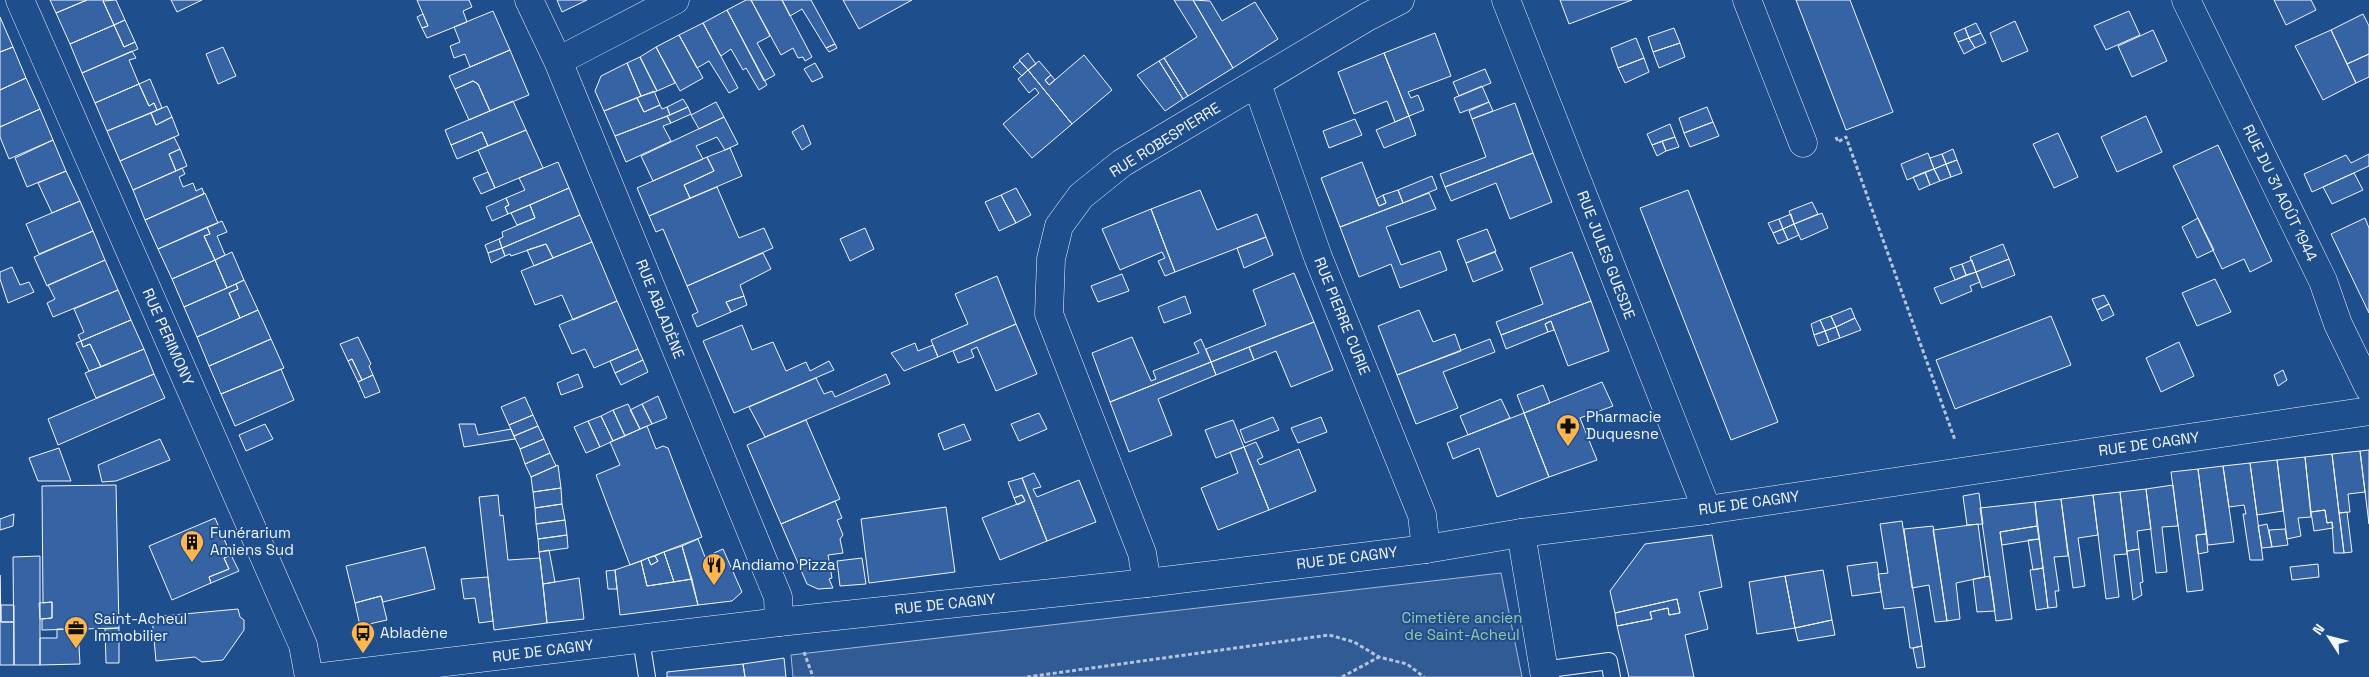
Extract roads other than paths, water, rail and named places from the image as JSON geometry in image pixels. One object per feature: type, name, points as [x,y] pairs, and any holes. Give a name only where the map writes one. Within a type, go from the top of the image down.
[{"type":"street","name":"RUE PERIMONY","points":[[20,0],[303,645],[309,677]]},
{"type":"street","name":"RUE ABLADÈNE","points":[[529,0],[558,61],[778,598],[779,622]]},
{"type":"street","points":[[558,61],[675,0]]},
{"type":"street","name":"RUE ROBESPIERRE","points":[[1146,583],[1142,553],[1049,314],[1051,259],[1059,226],[1081,196],[1122,163],[1257,84],[1366,17],[1400,0]]},
{"type":"street","name":"RUE JULES GUESDE","points":[[1506,0],[1707,510]]},
{"type":"street","points":[[1747,0],[1803,143]]},
{"type":"street","name":"RUE DU 31 AOÛT 1944","points":[[2186,0],[2323,281],[2338,324],[2369,388]]},
{"type":"street","name":"RUE PIERRE CURIE","points":[[1257,84],[1318,258],[1422,515],[1426,549]]},
{"type":"street","name":"RUE DE CAGNY","points":[[335,677],[779,622],[1146,583],[1426,549],[1521,534],[1707,510],[2369,411]]},
{"type":"street","points":[[1521,534],[1544,673]]},
{"type":"lane","points":[[641,639],[647,677]]},
{"type":"lane","points":[[1544,673],[1609,661],[1612,677]]},
{"type":"place","name":"Pharmacie Duquesne","points":[[1568,447]]},
{"type":"place","name":"Funérarium Amiens Sud","points":[[192,563]]},
{"type":"place","name":"Andiamo Pizza","points":[[714,586]]},
{"type":"place","name":"Saint-Acheul Immobilier","points":[[76,649]]},
{"type":"place","name":"Abladène","points":[[363,654]]},
{"type":"park label","name":"Cimetière ancien de Saint-Acheul","points":[[1462,626]]}]
